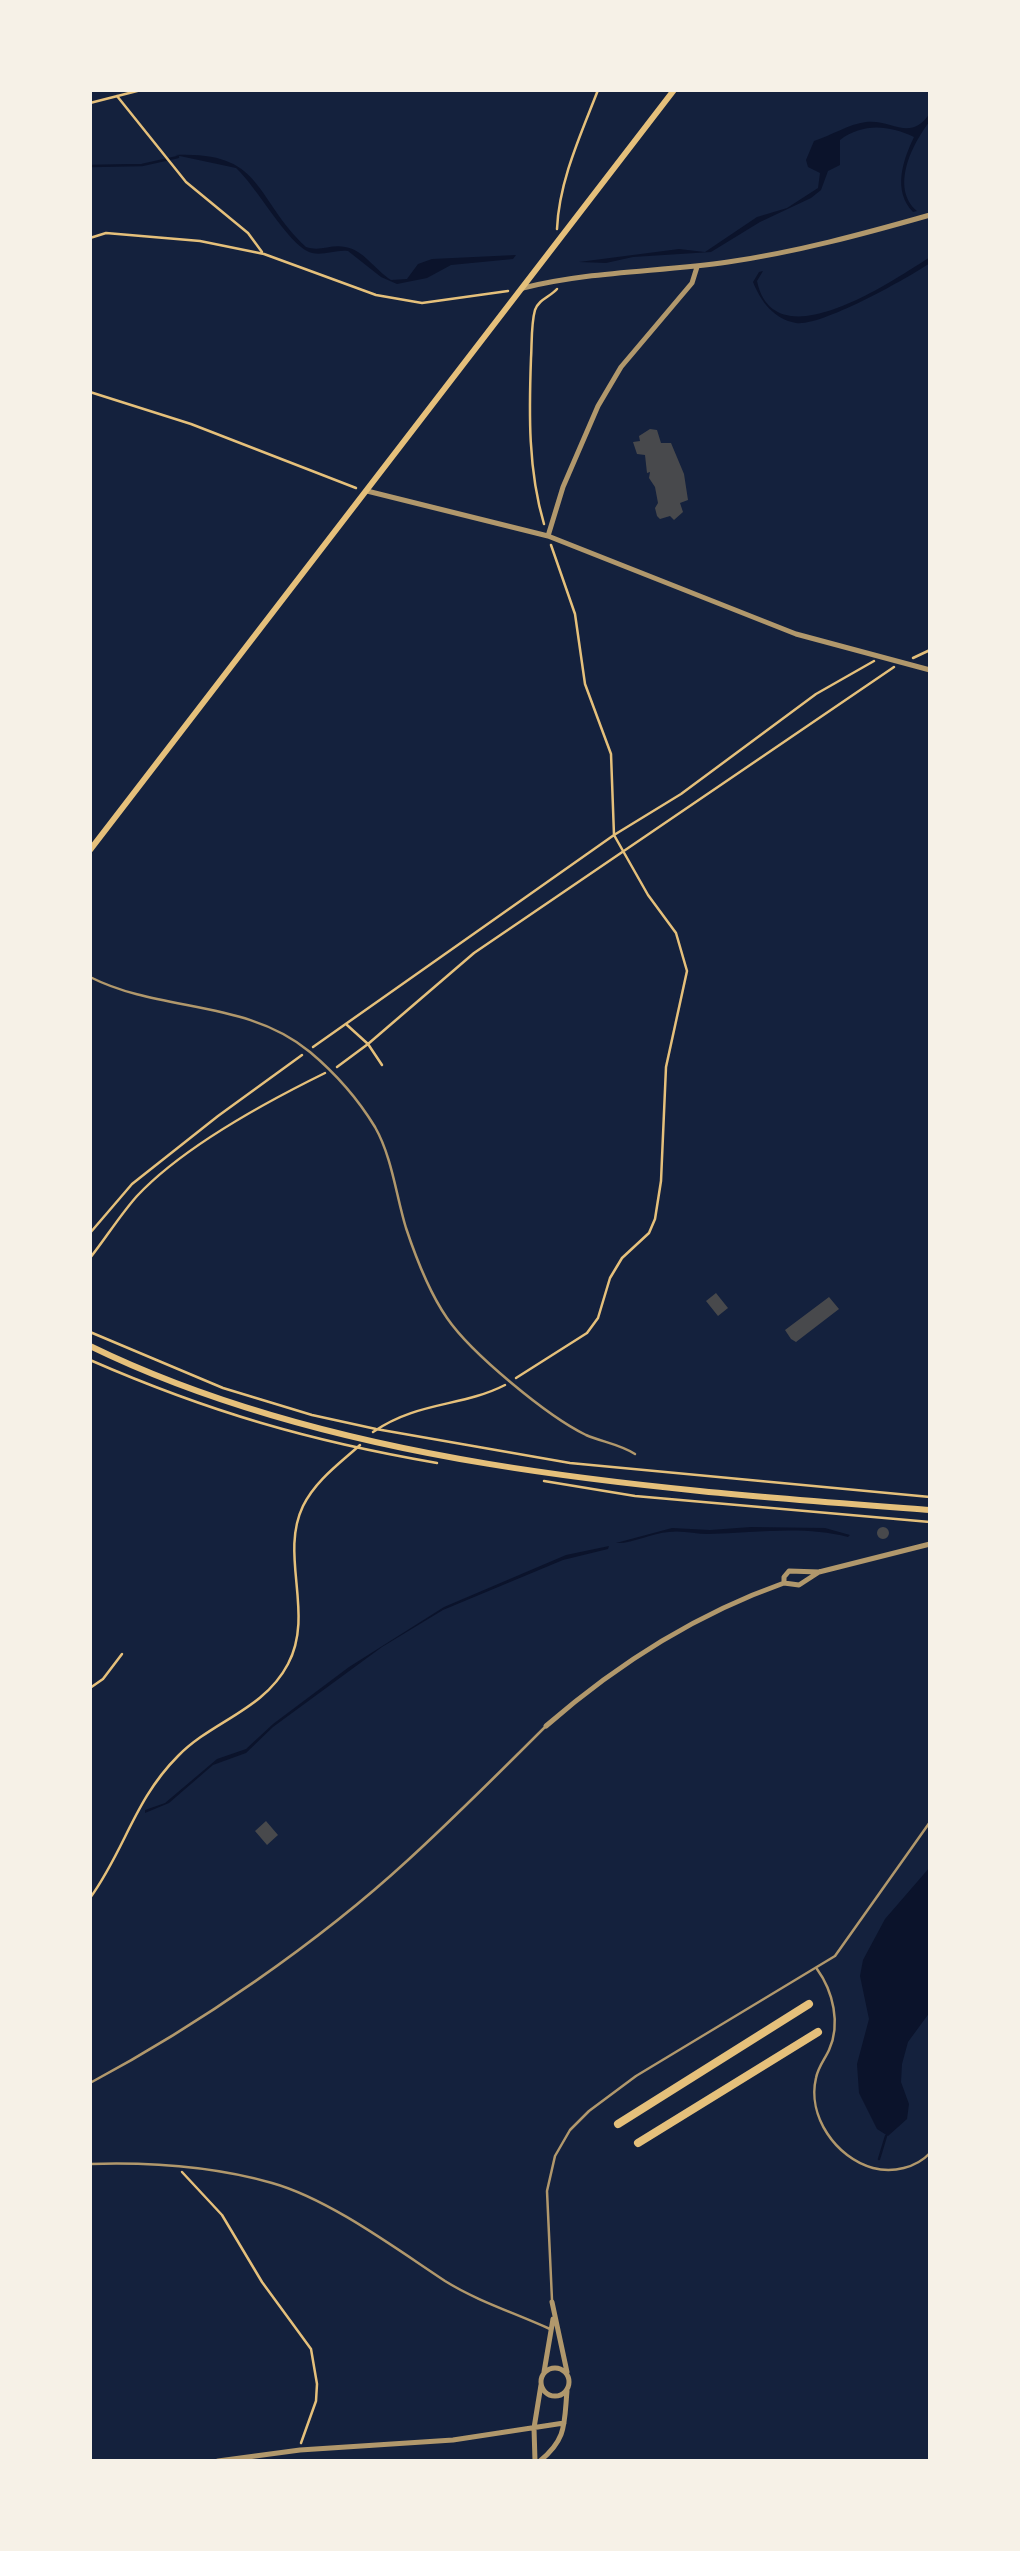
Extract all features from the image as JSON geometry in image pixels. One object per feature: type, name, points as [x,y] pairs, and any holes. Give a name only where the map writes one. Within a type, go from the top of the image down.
[{"type":"highway","points":[[618,2124],[809,2004]]},
{"type":"highway","points":[[638,2144],[818,2032]]},
{"type":"main road","points":[[90,850],[674,90]]},
{"type":"main road","points":[[90,1346],[211,1397],[365,1439],[640,1483],[930,1510]]},
{"type":"street","points":[[523,288],[788,252],[930,216]]},
{"type":"street","points":[[548,536],[598,406],[621,368],[692,282],[698,266]]},
{"type":"street","points":[[367,491],[548,536],[796,634],[930,670]]},
{"type":"street","points":[[784,1583],[790,1571],[819,1572],[930,1544]]},
{"type":"street","points":[[546,1726],[646,1651],[750,1595],[784,1583],[800,1585],[819,1572]]},
{"type":"street","points":[[537,2461],[559,2444],[568,2388],[552,2302]]},
{"type":"street","points":[[537,2461],[534,2428],[553,2316]]},
{"type":"street","points":[[544,2374],[556,2368],[568,2375]]},
{"type":"street","points":[[541,2382],[552,2395],[568,2388]]},
{"type":"street","points":[[218,2461],[300,2450],[453,2440],[564,2423]]},
{"type":"lane","points":[[90,977],[116,990],[249,1018],[277,1029],[308,1050],[352,1094],[380,1138],[407,1230],[435,1298],[462,1335],[563,1422],[635,1454]]},
{"type":"lane","points":[[90,2083],[167,2040],[319,1933],[407,1861],[546,1726]]},
{"type":"lane","points":[[552,2302],[547,2190],[555,2156],[570,2130],[588,2110],[649,2068],[834,1956],[930,1822]]},
{"type":"lane","points":[[816,1968],[828,1984],[834,2022],[831,2046],[815,2084],[819,2114],[828,2135],[844,2153],[881,2170],[914,2165],[930,2153]]},
{"type":"lane","points":[[90,2164],[208,2168],[284,2187],[392,2245],[448,2282],[550,2329]]},
{"type":"path","points":[[90,103],[141,90]]},
{"type":"path","points":[[558,240],[561,197],[598,90]]},
{"type":"path","points":[[117,96],[186,182],[248,233],[264,254]]},
{"type":"path","points":[[90,238],[106,233],[200,241],[264,254],[376,295],[422,303],[523,288]]},
{"type":"path","points":[[90,1898],[107,1875],[134,1812],[168,1768],[193,1743],[266,1693],[287,1667],[298,1634],[300,1611],[296,1532],[302,1508],[315,1487],[376,1429],[430,1405],[492,1391],[578,1340],[594,1326],[610,1278],[622,1258],[649,1233],[660,1200],[666,1067],[685,987],[686,958],[676,932],[614,835],[611,754],[585,684],[575,614],[536,496],[530,432],[535,311],[541,300],[555,294],[562,280]]},
{"type":"path","points":[[90,392],[191,424],[367,491]]},
{"type":"path","points":[[909,660],[930,650]]},
{"type":"path","points":[[90,1233],[132,1184],[308,1050],[614,835],[682,794],[816,694],[879,657]]},
{"type":"path","points":[[90,1258],[135,1198],[158,1176],[231,1124],[330,1070],[368,1044],[474,952],[624,854],[894,667]]},
{"type":"path","points":[[347,1024],[382,1065]]},
{"type":"path","points":[[90,1332],[224,1388],[312,1415],[376,1429],[570,1463],[930,1497]]},
{"type":"path","points":[[834,1515],[930,1522]]},
{"type":"path","points":[[90,1688],[122,1654]]},
{"type":"path","points":[[171,2164],[194,2182],[222,2215],[262,2282],[311,2349],[316,2401],[300,2450]]},
{"type":"water","points":[[930,113],[930,121],[911,154],[905,178],[909,201],[917,211],[913,212],[907,204],[901,186],[903,166],[914,137],[885,128],[867,128],[840,140],[840,165],[828,171],[821,190],[811,198],[760,222],[711,252],[633,257],[606,263],[579,262],[679,249],[705,252],[757,217],[787,208],[818,188],[820,173],[808,167],[806,160],[814,141],[866,122],[915,127]]},
{"type":"water","points":[[175,155],[204,156],[242,169],[306,247],[352,249],[391,280],[407,279],[418,264],[432,259],[516,255],[513,259],[451,265],[427,278],[397,284],[381,277],[348,251],[314,253],[300,247],[236,168]]},
{"type":"water","points":[[930,257],[930,263],[885,290],[808,322],[796,323],[775,314],[764,303],[753,282],[763,271],[757,281],[768,304],[786,315],[809,316],[863,297]]},
{"type":"water","points":[[672,1528],[825,1528],[850,1535],[796,1531],[674,1532],[616,1543]]},
{"type":"water","points":[[609,1546],[563,1560],[443,1610],[382,1647],[273,1727],[246,1753],[213,1765],[169,1803],[145,1813],[165,1803],[217,1759],[246,1749],[273,1724],[349,1667],[444,1607],[566,1555]]},
{"type":"water","points":[[930,1867],[930,2012],[908,2042],[902,2064],[901,2082],[909,2104],[907,2119],[888,2136],[877,2129],[859,2093],[857,2064],[869,2019],[860,1976],[863,1960],[885,1919]]},
{"type":"building","points":[[650,429],[657,430],[661,443],[671,443],[684,474],[688,500],[680,503],[683,512],[674,520],[657,516],[655,487],[650,472],[647,473],[645,455],[637,454],[633,442],[640,441],[639,436]]},
{"type":"building","points":[[716,1293],[728,1308],[718,1316],[706,1301]]},
{"type":"building","points":[[829,1297],[839,1309],[796,1342],[791,1339],[785,1330]]},
{"type":"building","points":[[883,1527],[889,1533],[883,1539],[877,1533]]},
{"type":"building","points":[[266,1821],[278,1835],[267,1845],[255,1831]]},
{"type":"waterway","points":[[90,166],[142,165],[178,157]]},
{"type":"waterway","points":[[879,2159],[886,2136]]}]
